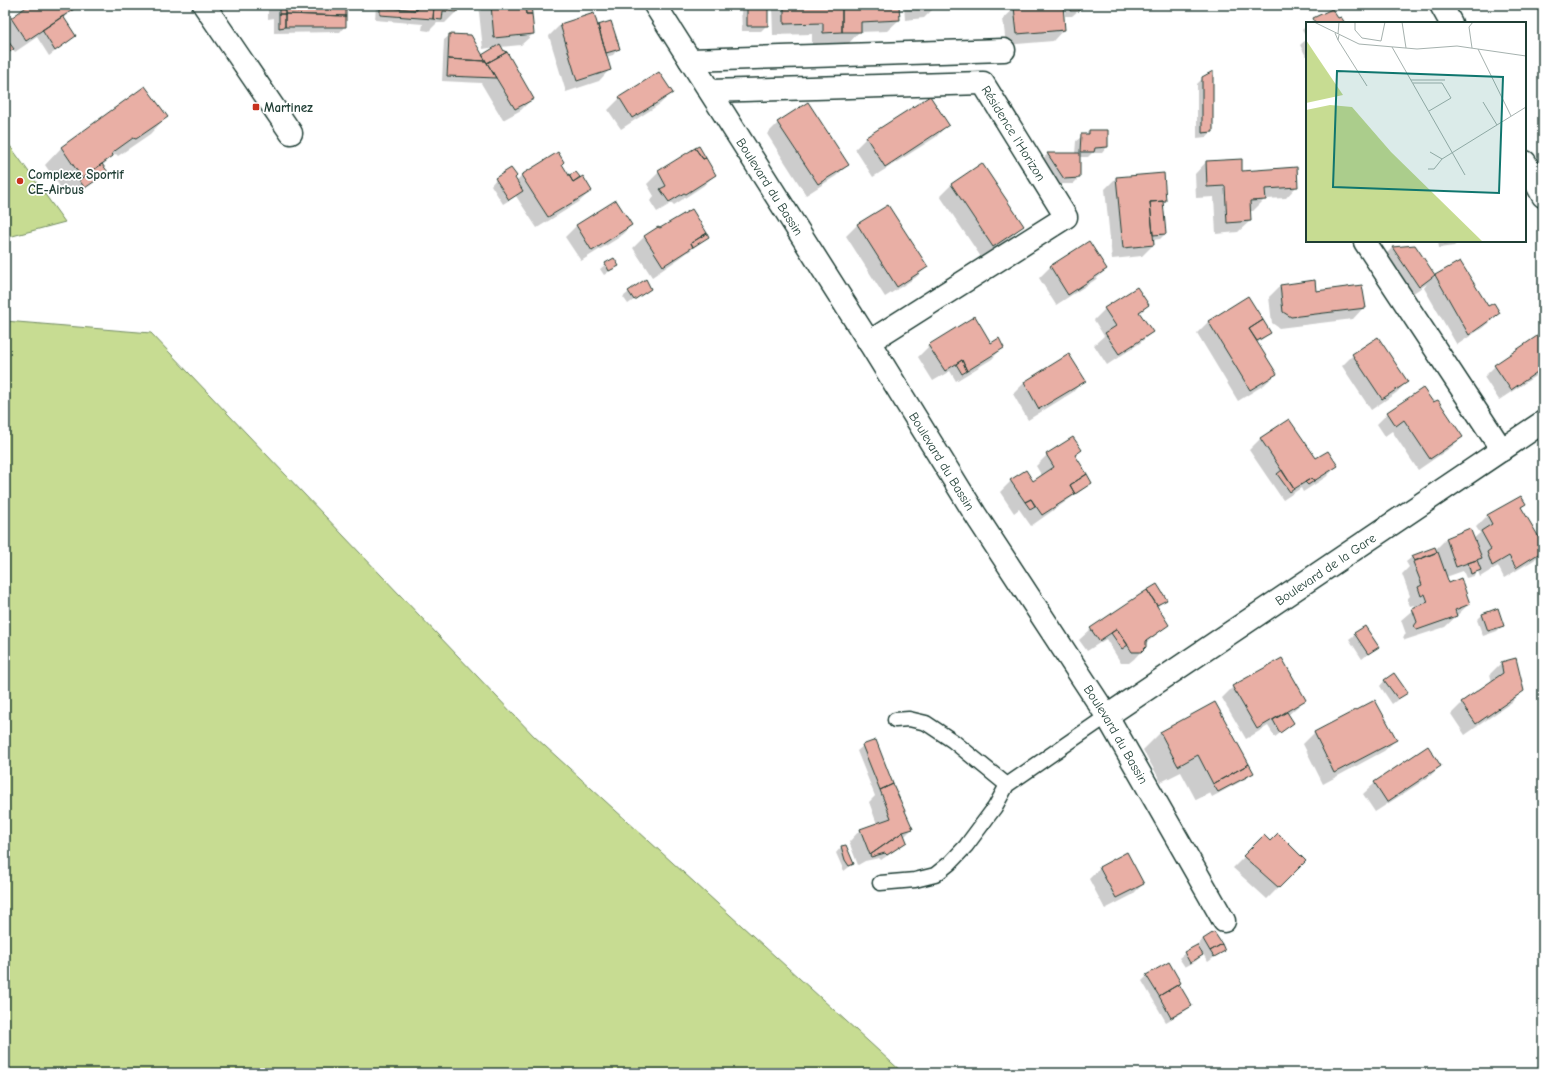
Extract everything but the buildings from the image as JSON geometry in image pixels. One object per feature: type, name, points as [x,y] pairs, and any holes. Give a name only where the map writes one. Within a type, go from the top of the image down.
[{"type":"street","points":[[204,5],[291,133]]},
{"type":"street","name":"Boulevard du Bassin","points":[[655,5],[869,342],[975,514],[1107,716],[1224,921]]},
{"type":"street","points":[[1442,5],[1450,22]]},
{"type":"street","points":[[690,60],[1004,50]]},
{"type":"street","name":"Résidence l'Horizon","points":[[710,91],[983,83],[1066,217],[869,342]]},
{"type":"street","points":[[1526,164],[1543,196]]},
{"type":"street","points":[[1365,242],[1502,450]]},
{"type":"street","name":"Boulevard de la Gare","points":[[1107,716],[1543,422]]},
{"type":"lane","points":[[880,883],[915,880],[935,875],[950,863],[966,846],[995,807],[1007,785],[1107,716]]},
{"type":"lane","points":[[895,720],[909,719],[926,723],[953,741],[1007,785]]},
{"type":"green space","name":"Complexe Sportif CE-Airbus","points":[[5,139],[65,222],[5,238]]},
{"type":"green space","points":[[5,321],[151,333],[534,736],[903,1073],[5,1073]]},
{"type":"place","name":"Martinez","points":[[256,107]]},
{"type":"place","name":"Complexe Sportif CE-Airbus","points":[[20,181]]}]
